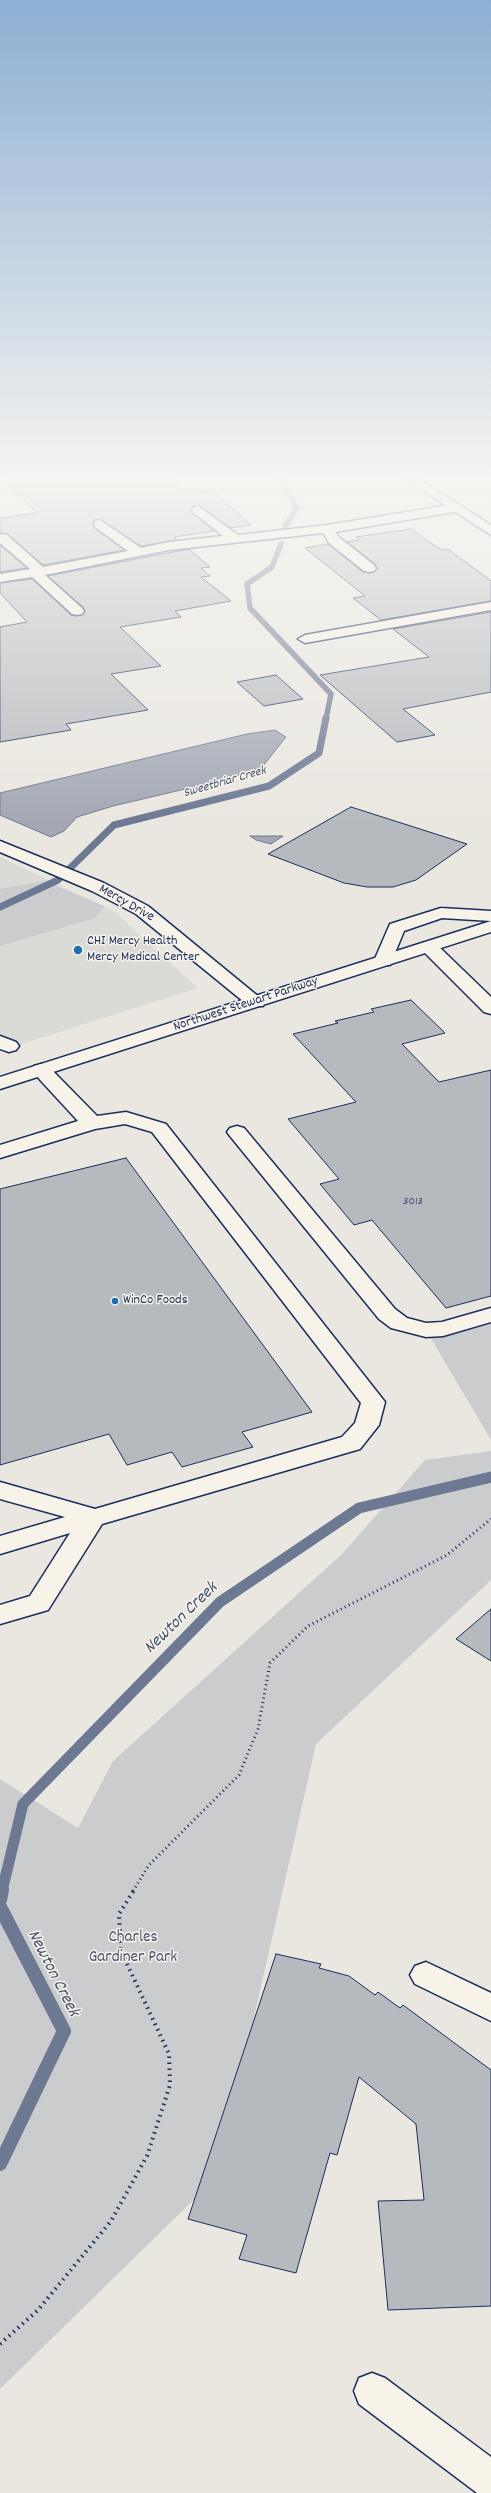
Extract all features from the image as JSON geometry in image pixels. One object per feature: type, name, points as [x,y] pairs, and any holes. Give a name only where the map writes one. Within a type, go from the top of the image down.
[{"type":"street","points":[[56,590],[77,611]]},
{"type":"street","points":[[305,639],[491,606]]},
{"type":"street","name":"Mercy Drive","points":[[0,846],[64,872],[116,896],[152,917],[256,1002]]},
{"type":"street","points":[[383,961],[396,928],[441,913],[491,916]]},
{"type":"street","name":"Northwest Stewart Parkway","points":[[0,1083],[491,926]]},
{"type":"street","points":[[429,947],[491,1008]]},
{"type":"street","points":[[41,1070],[92,1123]]},
{"type":"street","points":[[0,1152],[92,1123],[126,1118],[159,1128],[373,1402],[367,1425],[351,1443],[0,1545]]},
{"type":"street","points":[[237,1132],[387,1314],[399,1323],[426,1330],[443,1329],[491,1315]]},
{"type":"street","points":[[0,1490],[94,1517]]},
{"type":"street","points":[[0,1615],[40,1603],[94,1517]]},
{"type":"street","points":[[426,1975],[491,2008]]},
{"type":"street","points":[[372,2391],[491,2480]]},
{"type":"path","points":[[0,2344],[38,2310],[111,2221],[147,2156],[170,2085],[169,2054],[121,1951],[119,1914],[148,1865],[239,1775],[258,1729],[270,1663],[308,1626],[447,1555],[491,1518]]},
{"type":"shaded area","points":[[275,730],[286,737],[263,766],[232,778],[113,806],[77,817],[64,831],[51,837],[0,815],[0,793],[247,734]]},
{"type":"shaded area","points":[[250,836],[283,836],[271,844],[256,840]]},
{"type":"shaded area","name":"CHI Mercy Health Mercy Medical Center","points":[[0,857],[114,911],[198,988],[0,1051]]},
{"type":"green space","points":[[44,881],[104,906],[95,918],[0,946],[0,889]]},
{"type":"green space","points":[[491,1311],[491,1440],[426,1330]]},
{"type":"green space","name":"Charles Gardiner Park","points":[[491,1451],[491,1580],[316,1744],[218,2176],[0,2389],[0,1779],[78,1828],[113,1761],[341,1555],[425,1460]]},
{"type":"building","points":[[0,590],[44,590],[71,615],[77,616],[85,612],[83,607],[64,590],[218,590],[231,601],[175,611],[181,617],[120,627],[161,666],[111,674],[148,710],[66,724],[71,730],[0,742],[0,627],[27,622],[0,593]]},
{"type":"building","points":[[358,590],[491,590],[491,601],[381,620],[353,598],[365,596]]},
{"type":"building","points":[[491,612],[491,692],[403,709],[435,735],[397,742],[320,675],[429,657],[393,629]]},
{"type":"building","points":[[276,675],[303,699],[264,706],[237,682]]},
{"type":"building","points":[[351,807],[467,844],[416,880],[393,887],[367,887],[344,883],[268,854]]},
{"type":"building","points":[[411,1000],[445,1033],[402,1044],[439,1082],[491,1070],[491,1296],[446,1308],[372,1220],[354,1225],[320,1184],[339,1179],[288,1119],[356,1102],[293,1034],[338,1023],[335,1021],[374,1012],[371,1009]]},
{"type":"building","name":"WinCo Foods","points":[[126,1158],[312,1412],[242,1432],[253,1447],[182,1467],[172,1452],[127,1465],[109,1434],[0,1465],[0,1189]]},
{"type":"building","points":[[491,1609],[491,1661],[456,1639]]},
{"type":"building","points":[[276,1954],[321,1964],[319,1968],[349,1976],[375,1995],[378,1992],[400,2008],[403,2005],[491,2070],[491,2306],[388,2310],[378,2201],[424,2200],[416,2124],[359,2077],[337,2155],[330,2153],[296,2273],[239,2259],[247,2235],[188,2219]]},
{"type":"waterway","name":"Sweetbriar Creek","points":[[248,590],[250,608],[331,694],[326,719]]},
{"type":"waterway","name":"Sweetbriar Creek","points":[[0,907],[58,880],[114,825],[269,786],[319,753],[326,718]]},
{"type":"waterway","name":"Newton Creek","points":[[2,1891],[23,1804],[220,1602],[359,1508],[491,1477]]},
{"type":"waterway","name":"Newton Creek","points":[[0,1900],[2,1890]]},
{"type":"waterway","name":"Newton Creek","points":[[0,1907],[64,2031],[0,2164]]},
{"type":"place","name":"CHI Mercy Health Mercy Medical Center","points":[[78,950]]},
{"type":"place","name":"WinCo Foods","points":[[115,1301]]}]
